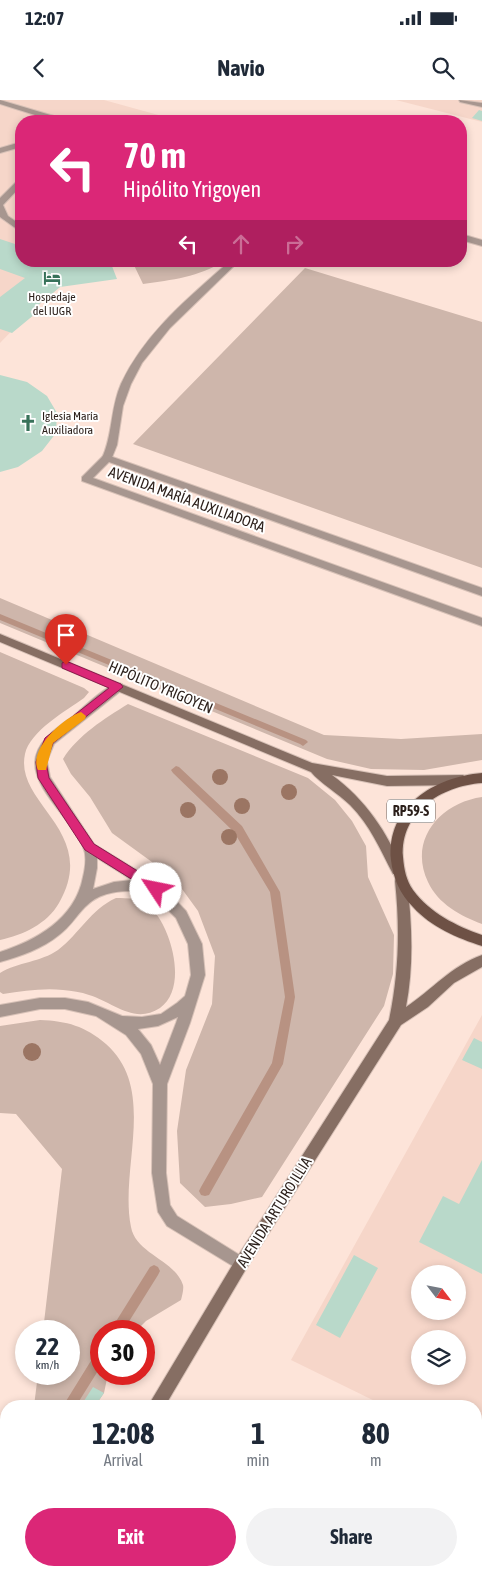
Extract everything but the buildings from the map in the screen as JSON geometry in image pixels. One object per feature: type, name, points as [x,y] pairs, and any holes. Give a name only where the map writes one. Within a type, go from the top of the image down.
[{"type":"main road","name":"HIPÓLITO YRIGOYEN","points":[[0,638],[310,767],[387,781],[477,778]]},
{"type":"main road","name":"HIPÓLITO YRIGOYEN","points":[[310,767],[337,786],[366,812],[385,841],[400,877]]},
{"type":"main road","name":"RP59-S","points":[[400,877],[396,841],[408,813],[432,792],[477,778]]},
{"type":"main road","points":[[400,877],[421,908],[450,929],[482,941]]},
{"type":"main road","name":"AVENIDA ARTURO ILLIA","points":[[160,1400],[241,1264],[396,1020],[403,992],[407,954],[406,917],[400,877]]},
{"type":"main road","name":"AVENIDA ARTURO ILLIA","points":[[396,1020],[423,1003],[449,979],[482,962]]},
{"type":"street","points":[[464,100],[482,105]]},
{"type":"street","points":[[0,102],[42,115]]},
{"type":"street","points":[[0,151],[15,146]]},
{"type":"street","points":[[15,187],[0,205],[4,217],[15,225]]},
{"type":"street","points":[[467,239],[482,243]]},
{"type":"street","points":[[107,458],[113,448],[118,406],[134,371],[161,331],[228,267]]},
{"type":"street","name":"AVENIDA MARÍA AUXILIADORA","points":[[482,592],[107,458],[86,479],[482,622]]},
{"type":"street","points":[[118,687],[49,741],[41,762],[44,778],[90,847],[156,889],[181,915],[195,944],[198,975],[160,1084],[159,1173],[163,1207],[172,1221],[241,1264]]},
{"type":"street","points":[[0,957],[19,952],[63,927],[82,902],[89,884],[92,865],[90,847]]},
{"type":"street","points":[[82,902],[104,888],[112,886],[130,884],[156,889]]},
{"type":"street","points":[[119,1022],[145,1024],[168,1018],[191,999]]},
{"type":"street","points":[[0,1011],[52,1003],[90,1008],[119,1022],[139,1039],[151,1058],[160,1084]]},
{"type":"shaded area","points":[[0,100],[104,100],[158,115],[15,115],[15,267],[30,267],[60,287],[30,312],[0,343]]},
{"type":"shaded area","points":[[396,100],[482,100],[482,122],[467,118],[467,115],[455,115]]},
{"type":"shaded area","points":[[135,267],[213,267],[175,279],[143,284]]},
{"type":"shaded area","points":[[305,268],[482,322],[482,568],[133,444]]},
{"type":"shaded area","points":[[0,598],[324,735],[401,739],[482,734],[482,760],[424,770],[371,769],[327,759],[0,623]]},
{"type":"shaded area","points":[[0,652],[84,688],[89,692],[84,698],[41,730],[28,746],[25,754],[25,772],[31,788],[63,837],[69,856],[69,878],[59,903],[48,917],[26,932],[0,940]]},
{"type":"shaded area","points":[[128,704],[308,778],[335,800],[352,821],[366,846],[368,877],[394,935],[393,974],[384,1006],[262,1197],[231,1204],[205,1207],[180,1183],[177,1131],[186,1070],[212,1004],[215,956],[198,911],[174,878],[112,833],[90,797],[71,774],[63,759],[84,735]]},
{"type":"shaded area","points":[[482,797],[482,924],[458,913],[444,903],[432,890],[423,867],[422,852],[425,838],[441,815],[453,807]]},
{"type":"shaded area","points":[[116,898],[138,900],[149,906],[157,915],[170,941],[174,957],[174,986],[169,999],[160,1008],[150,1013],[132,1013],[86,994],[56,989],[3,994],[0,992],[0,973],[58,950],[92,915]]},
{"type":"shaded area","points":[[482,1015],[482,1400],[373,1400],[291,1360]]},
{"type":"shaded area","points":[[40,1020],[67,1023],[83,1029],[106,1044],[122,1063],[130,1084],[134,1107],[134,1131],[129,1180],[131,1227],[134,1236],[140,1244],[179,1276],[183,1285],[183,1292],[181,1300],[148,1320],[90,1320],[90,1385],[106,1385],[104,1393],[99,1400],[35,1400],[37,1385],[80,1385],[80,1320],[44,1320],[62,1169],[16,1114],[0,1113],[0,1026]]},
{"type":"waterway","points":[[0,617],[303,742]]},
{"type":"waterway","points":[[176,770],[238,829],[275,892],[290,997],[277,1064],[205,1191]]},
{"type":"waterway","points":[[123,1320],[154,1271]]},
{"type":"waterway","points":[[73,1400],[90,1373]]},
{"type":"slow traffic","points":[[42,767],[41,762],[49,741],[81,716]]},
{"type":"place","name":"Hospedaje del IUGR","points":[[52,278]]},
{"type":"place","name":"Iglesia María Auxiliadora","points":[[28,423]]},
{"type":"route","points":[[66,665],[118,687],[49,741],[41,762],[44,778],[90,847],[156,889]]}]
